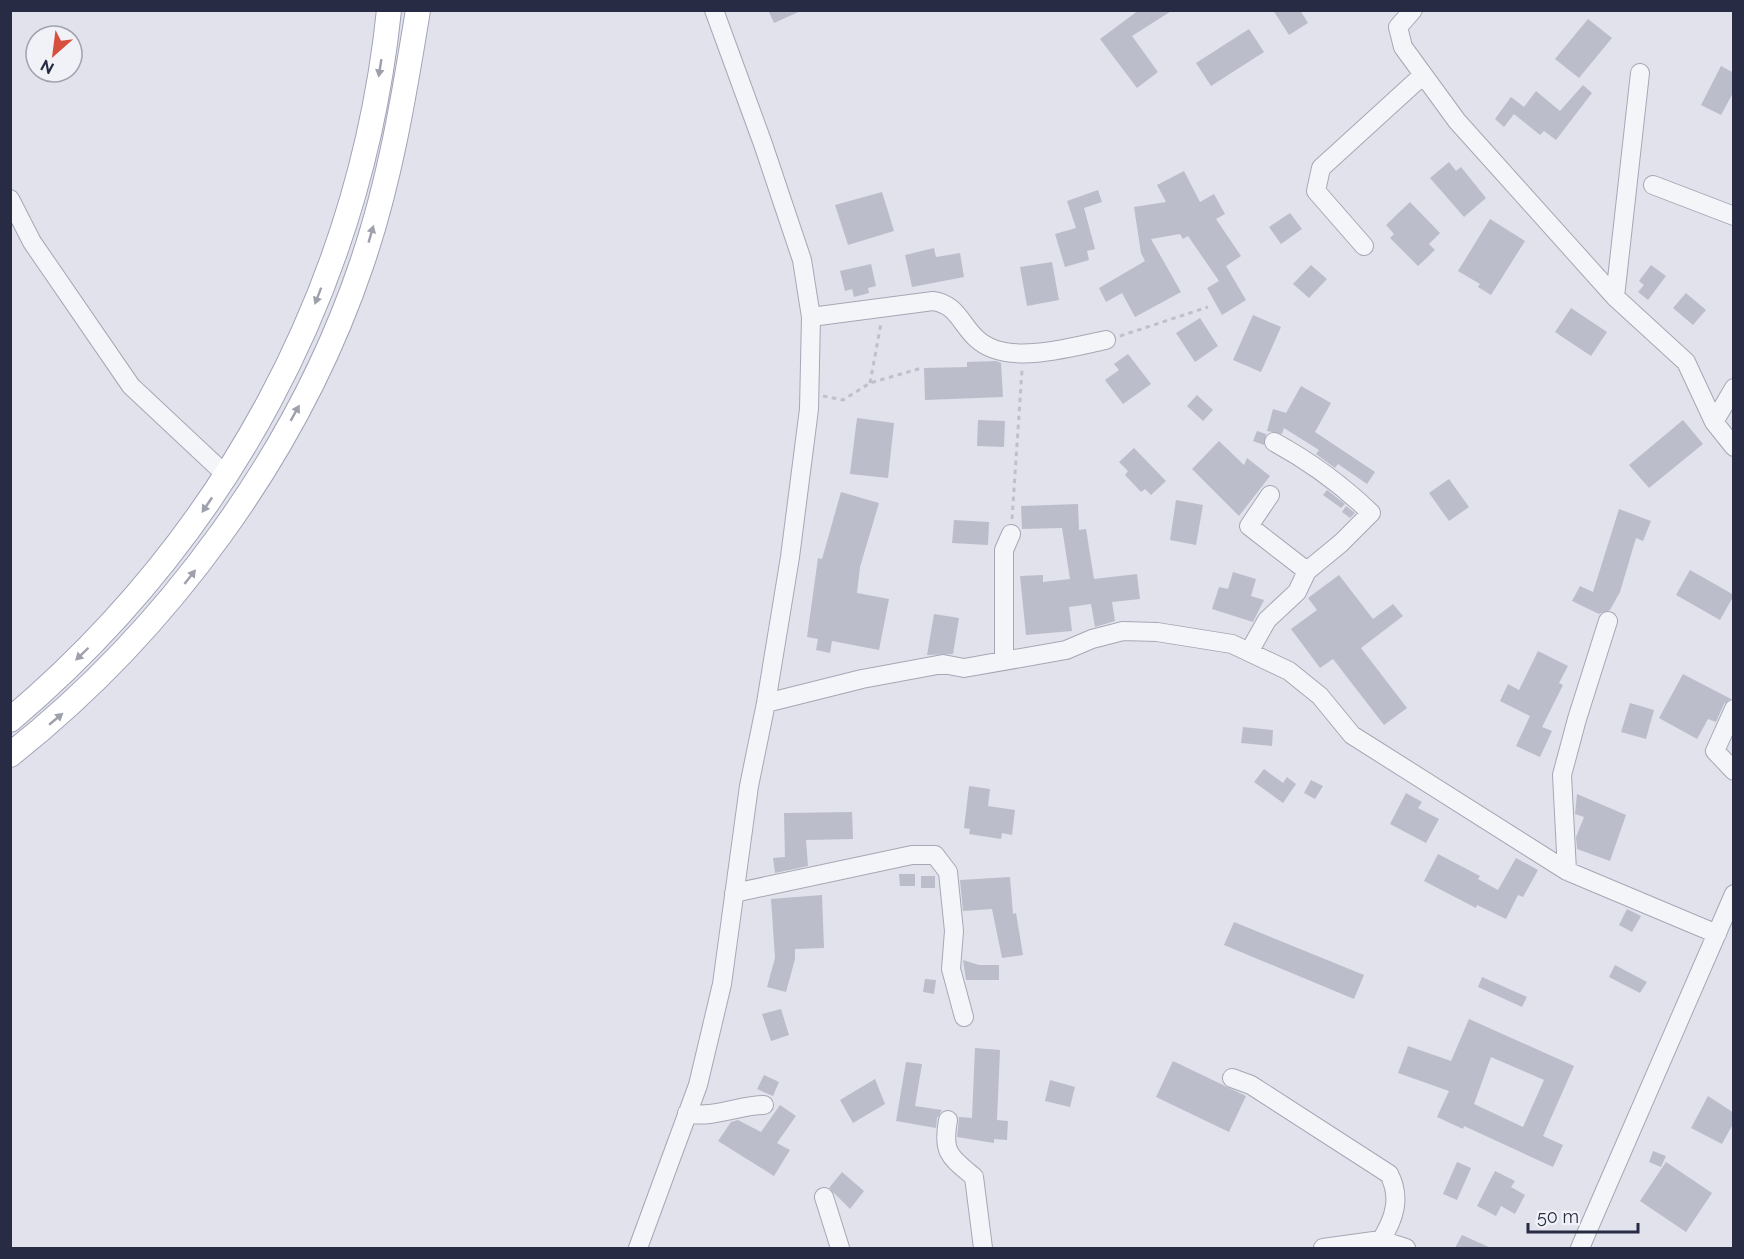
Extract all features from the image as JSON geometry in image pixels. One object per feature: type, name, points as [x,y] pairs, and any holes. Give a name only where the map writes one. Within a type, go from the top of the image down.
[{"type":"main road","points":[[10,720],[99,639],[156,575],[227,476],[300,342],[328,271],[356,187],[375,101],[389,10]]},
{"type":"main road","points":[[10,755],[69,707],[126,650],[189,579],[238,511],[320,367],[362,264],[384,188],[401,114],[418,10]]},
{"type":"street","points":[[638,1248],[698,1085],[722,984],[749,786],[766,703],[790,557],[810,394],[811,317],[802,260],[714,10]]},
{"type":"street","points":[[1413,10],[1398,27],[1403,47],[1423,75],[1457,121],[1615,297],[1686,362],[1714,422],[1734,447]]},
{"type":"street","points":[[1615,297],[1640,73]]},
{"type":"street","points":[[1364,246],[1316,191],[1321,168],[1423,75]]},
{"type":"street","points":[[1653,185],[1734,216]]},
{"type":"street","points":[[10,199],[33,242],[131,386],[227,476]]},
{"type":"street","points":[[811,317],[939,302],[950,307],[984,345],[999,351],[1023,353],[1106,340]]},
{"type":"street","points":[[1714,422],[1734,388]]},
{"type":"street","points":[[1249,652],[1267,620],[1297,592],[1307,571],[1341,543],[1371,513],[1352,495],[1300,456],[1274,442]]},
{"type":"street","points":[[1270,495],[1249,526],[1307,571]]},
{"type":"street","points":[[1004,661],[1004,550],[1011,534]]},
{"type":"street","points":[[1567,871],[1562,775],[1576,719],[1608,621]]},
{"type":"street","points":[[766,703],[862,679],[943,664],[964,668],[1066,650],[1092,639],[1123,631],[1156,632],[1232,644],[1289,671],[1307,685],[1352,735],[1567,871],[1717,934]]},
{"type":"street","points":[[1734,709],[1715,751],[1734,771]]},
{"type":"street","points":[[735,893],[912,855],[935,855],[948,873],[954,931],[951,969],[964,1017]]},
{"type":"street","points":[[1580,1248],[1734,894]]},
{"type":"street","points":[[1232,1078],[1251,1085],[1389,1174],[1396,1188],[1395,1209],[1382,1240]]},
{"type":"street","points":[[687,1113],[701,1117],[745,1105],[764,1105]]},
{"type":"street","points":[[948,1120],[944,1141],[951,1158],[974,1177],[983,1248]]},
{"type":"street","points":[[824,1197],[840,1248]]},
{"type":"street","points":[[1323,1248],[1382,1240],[1406,1248]]},
{"type":"path","points":[[1106,340],[1208,307]]},
{"type":"path","points":[[870,383],[883,308]]},
{"type":"path","points":[[1011,534],[1023,353]]},
{"type":"path","points":[[810,394],[843,400],[870,383],[922,368]]},
{"type":"building","points":[[768,10],[803,10],[774,23]]},
{"type":"building","points":[[1139,10],[1173,10],[1132,36],[1158,72],[1137,88],[1100,39]]},
{"type":"building","points":[[1273,10],[1300,10],[1308,23],[1289,35]]},
{"type":"building","points":[[1588,19],[1612,38],[1579,78],[1555,59]]},
{"type":"building","points":[[1249,29],[1264,52],[1211,86],[1196,63]]},
{"type":"building","points":[[1721,66],[1734,73],[1734,91],[1721,115],[1701,105]]},
{"type":"building","points":[[1583,85],[1592,93],[1556,140],[1544,131],[1540,135],[1514,114],[1504,127],[1495,119],[1511,97],[1524,107],[1536,91],[1560,111]]},
{"type":"building","points":[[1449,162],[1456,171],[1461,167],[1486,198],[1464,217],[1430,178]]},
{"type":"building","points":[[1184,171],[1200,202],[1214,194],[1225,214],[1216,219],[1241,256],[1226,266],[1246,300],[1222,315],[1207,288],[1219,281],[1188,236],[1183,239],[1180,234],[1151,239],[1181,292],[1135,317],[1122,293],[1106,302],[1099,288],[1145,261],[1141,253],[1134,207],[1166,202],[1157,185]]},
{"type":"building","points":[[1098,190],[1102,202],[1084,208],[1095,249],[1087,251],[1089,260],[1065,267],[1055,234],[1076,228],[1067,201]]},
{"type":"building","points":[[882,192],[894,231],[848,245],[835,205]]},
{"type":"building","points":[[1410,202],[1440,233],[1429,244],[1435,250],[1418,266],[1390,238],[1394,234],[1386,225]]},
{"type":"building","points":[[1290,213],[1302,229],[1281,244],[1269,227]]},
{"type":"building","points":[[1490,219],[1525,241],[1491,295],[1478,287],[1480,284],[1458,271]]},
{"type":"building","points":[[934,248],[936,257],[960,253],[964,277],[912,287],[905,255]]},
{"type":"building","points":[[1052,262],[1059,300],[1027,306],[1020,267]]},
{"type":"building","points":[[871,264],[876,286],[868,288],[869,293],[854,297],[852,289],[845,291],[840,271]]},
{"type":"building","points":[[1311,265],[1327,279],[1309,298],[1293,284]]},
{"type":"building","points":[[1651,265],[1666,276],[1648,300],[1638,292],[1644,285],[1639,281]]},
{"type":"building","points":[[1686,293],[1706,310],[1693,325],[1673,308]]},
{"type":"building","points":[[1571,308],[1607,332],[1591,356],[1555,332]]},
{"type":"building","points":[[1253,315],[1281,327],[1261,372],[1233,360]]},
{"type":"building","points":[[1200,318],[1218,346],[1195,362],[1176,333]]},
{"type":"building","points":[[1128,354],[1151,384],[1123,404],[1105,380],[1119,370],[1114,364]]},
{"type":"building","points":[[996,361],[1001,363],[1003,397],[925,400],[924,368],[967,367],[967,362]]},
{"type":"building","points":[[1301,386],[1331,403],[1315,432],[1375,472],[1367,484],[1338,464],[1335,468],[1316,454],[1319,450],[1284,428],[1282,434],[1267,431],[1273,409],[1286,413]]},
{"type":"building","points":[[1197,395],[1213,410],[1203,421],[1187,406]]},
{"type":"building","points":[[857,418],[894,423],[888,478],[850,474]]},
{"type":"building","points":[[978,420],[1005,421],[1004,447],[977,446]]},
{"type":"building","points":[[1683,420],[1703,444],[1649,488],[1629,465]]},
{"type":"building","points":[[1257,431],[1266,434],[1264,445],[1253,441]]},
{"type":"building","points":[[1219,441],[1244,465],[1247,458],[1270,476],[1239,516],[1192,469]]},
{"type":"building","points":[[1134,448],[1166,481],[1151,495],[1145,489],[1141,492],[1125,475],[1128,471],[1119,462]]},
{"type":"building","points":[[1449,479],[1469,507],[1449,521],[1429,493]]},
{"type":"building","points":[[1327,490],[1345,504],[1341,508],[1323,495]]},
{"type":"building","points":[[841,492],[879,503],[860,567],[857,593],[889,599],[879,650],[832,641],[830,653],[816,650],[818,639],[807,637],[818,558],[822,559]]},
{"type":"building","points":[[1176,500],[1203,505],[1196,545],[1170,540]]},
{"type":"building","points":[[1078,504],[1079,530],[1086,529],[1094,579],[1137,574],[1140,599],[1112,602],[1115,621],[1095,627],[1091,604],[1069,607],[1072,631],[1026,635],[1020,576],[1043,575],[1043,582],[1070,579],[1062,528],[1022,529],[1021,506]]},
{"type":"building","points":[[1346,506],[1355,513],[1350,518],[1342,512]]},
{"type":"building","points":[[1619,509],[1651,521],[1643,541],[1636,538],[1620,592],[1610,610],[1599,614],[1572,601],[1580,586],[1593,592]]},
{"type":"building","points":[[954,520],[989,522],[988,545],[952,543]]},
{"type":"building","points":[[1690,570],[1734,595],[1720,620],[1676,595]]},
{"type":"building","points":[[1233,572],[1256,579],[1251,596],[1264,600],[1253,622],[1212,609],[1219,587],[1228,589]]},
{"type":"building","points":[[1339,575],[1373,619],[1393,604],[1403,616],[1361,648],[1407,708],[1384,725],[1333,659],[1320,668],[1291,629],[1317,610],[1308,598]]},
{"type":"building","points":[[934,614],[959,618],[953,654],[927,655]]},
{"type":"building","points":[[1538,651],[1568,666],[1559,683],[1563,685],[1542,727],[1552,731],[1540,757],[1516,746],[1530,716],[1500,701],[1508,684],[1519,690]]},
{"type":"building","points":[[1683,674],[1731,699],[1724,704],[1716,722],[1708,719],[1697,739],[1659,718]]},
{"type":"building","points":[[1630,703],[1654,710],[1646,739],[1621,732]]},
{"type":"building","points":[[1243,727],[1273,730],[1272,746],[1241,743]]},
{"type":"building","points":[[1264,769],[1283,783],[1287,777],[1296,784],[1283,803],[1254,782]]},
{"type":"building","points":[[1311,780],[1323,786],[1315,799],[1304,793]]},
{"type":"building","points":[[969,786],[990,789],[988,806],[1015,810],[1012,835],[1002,833],[1001,839],[969,834],[970,829],[964,828]]},
{"type":"building","points":[[1406,793],[1422,802],[1418,808],[1439,819],[1426,843],[1390,824]]},
{"type":"building","points":[[1577,794],[1626,815],[1610,861],[1577,849],[1576,837],[1584,817],[1575,814]]},
{"type":"building","points":[[852,812],[853,839],[806,840],[808,866],[775,873],[773,858],[785,857],[784,813]]},
{"type":"building","points":[[1438,854],[1480,876],[1478,879],[1498,890],[1516,858],[1538,870],[1523,897],[1518,895],[1506,919],[1477,905],[1476,908],[1424,881]]},
{"type":"building","points":[[899,874],[915,874],[915,886],[900,886]]},
{"type":"building","points":[[921,876],[935,876],[935,888],[921,888]]},
{"type":"building","points":[[1010,877],[1013,914],[1016,913],[1023,955],[1002,958],[992,909],[963,911],[960,880]]},
{"type":"building","points":[[822,895],[824,948],[795,949],[795,959],[786,992],[767,987],[775,958],[771,899]]},
{"type":"building","points":[[1627,909],[1641,916],[1632,932],[1619,925]]},
{"type":"building","points":[[1234,922],[1364,975],[1354,999],[1224,945]]},
{"type":"building","points":[[963,960],[979,965],[999,965],[999,980],[966,980]]},
{"type":"building","points":[[1615,965],[1647,982],[1640,993],[1609,977]]},
{"type":"building","points":[[1482,977],[1527,997],[1522,1007],[1478,987]]},
{"type":"building","points":[[925,979],[936,980],[934,994],[923,992]]},
{"type":"building","points":[[781,1009],[789,1035],[771,1041],[762,1014]]},
{"type":"building","points":[[1469,1019],[1574,1066],[1543,1136],[1563,1145],[1553,1167],[1464,1126],[1463,1129],[1437,1117],[1449,1091],[1398,1073],[1408,1046],[1451,1061]],"holes":[[[1491,1057],[1544,1080],[1523,1127],[1474,1104]]]},
{"type":"building","points":[[975,1048],[1000,1050],[997,1120],[1008,1121],[1007,1140],[994,1139],[994,1143],[957,1137],[959,1117],[972,1118]]},
{"type":"building","points":[[1173,1061],[1246,1096],[1229,1132],[1156,1097]]},
{"type":"building","points":[[906,1062],[922,1064],[915,1106],[942,1110],[937,1118],[936,1128],[896,1121]]},
{"type":"building","points":[[764,1075],[779,1082],[773,1096],[757,1089]]},
{"type":"building","points":[[875,1079],[885,1104],[853,1123],[840,1100]]},
{"type":"building","points":[[1050,1080],[1075,1087],[1070,1107],[1045,1101]]},
{"type":"building","points":[[1708,1096],[1734,1113],[1734,1122],[1722,1144],[1691,1128]]},
{"type":"building","points":[[780,1105],[796,1116],[777,1143],[790,1150],[774,1176],[718,1141],[731,1122],[738,1120],[761,1132]]},
{"type":"building","points":[[1653,1151],[1666,1156],[1661,1167],[1649,1162]]},
{"type":"building","points":[[1457,1162],[1471,1168],[1457,1200],[1443,1194]]},
{"type":"building","points":[[1666,1162],[1712,1193],[1686,1232],[1640,1201]]},
{"type":"building","points":[[1495,1171],[1515,1181],[1511,1187],[1525,1195],[1515,1214],[1501,1206],[1496,1216],[1477,1206]]},
{"type":"building","points":[[842,1172],[864,1191],[850,1209],[829,1188]]},
{"type":"building","points":[[1462,1235],[1491,1248],[1455,1248]]}]
